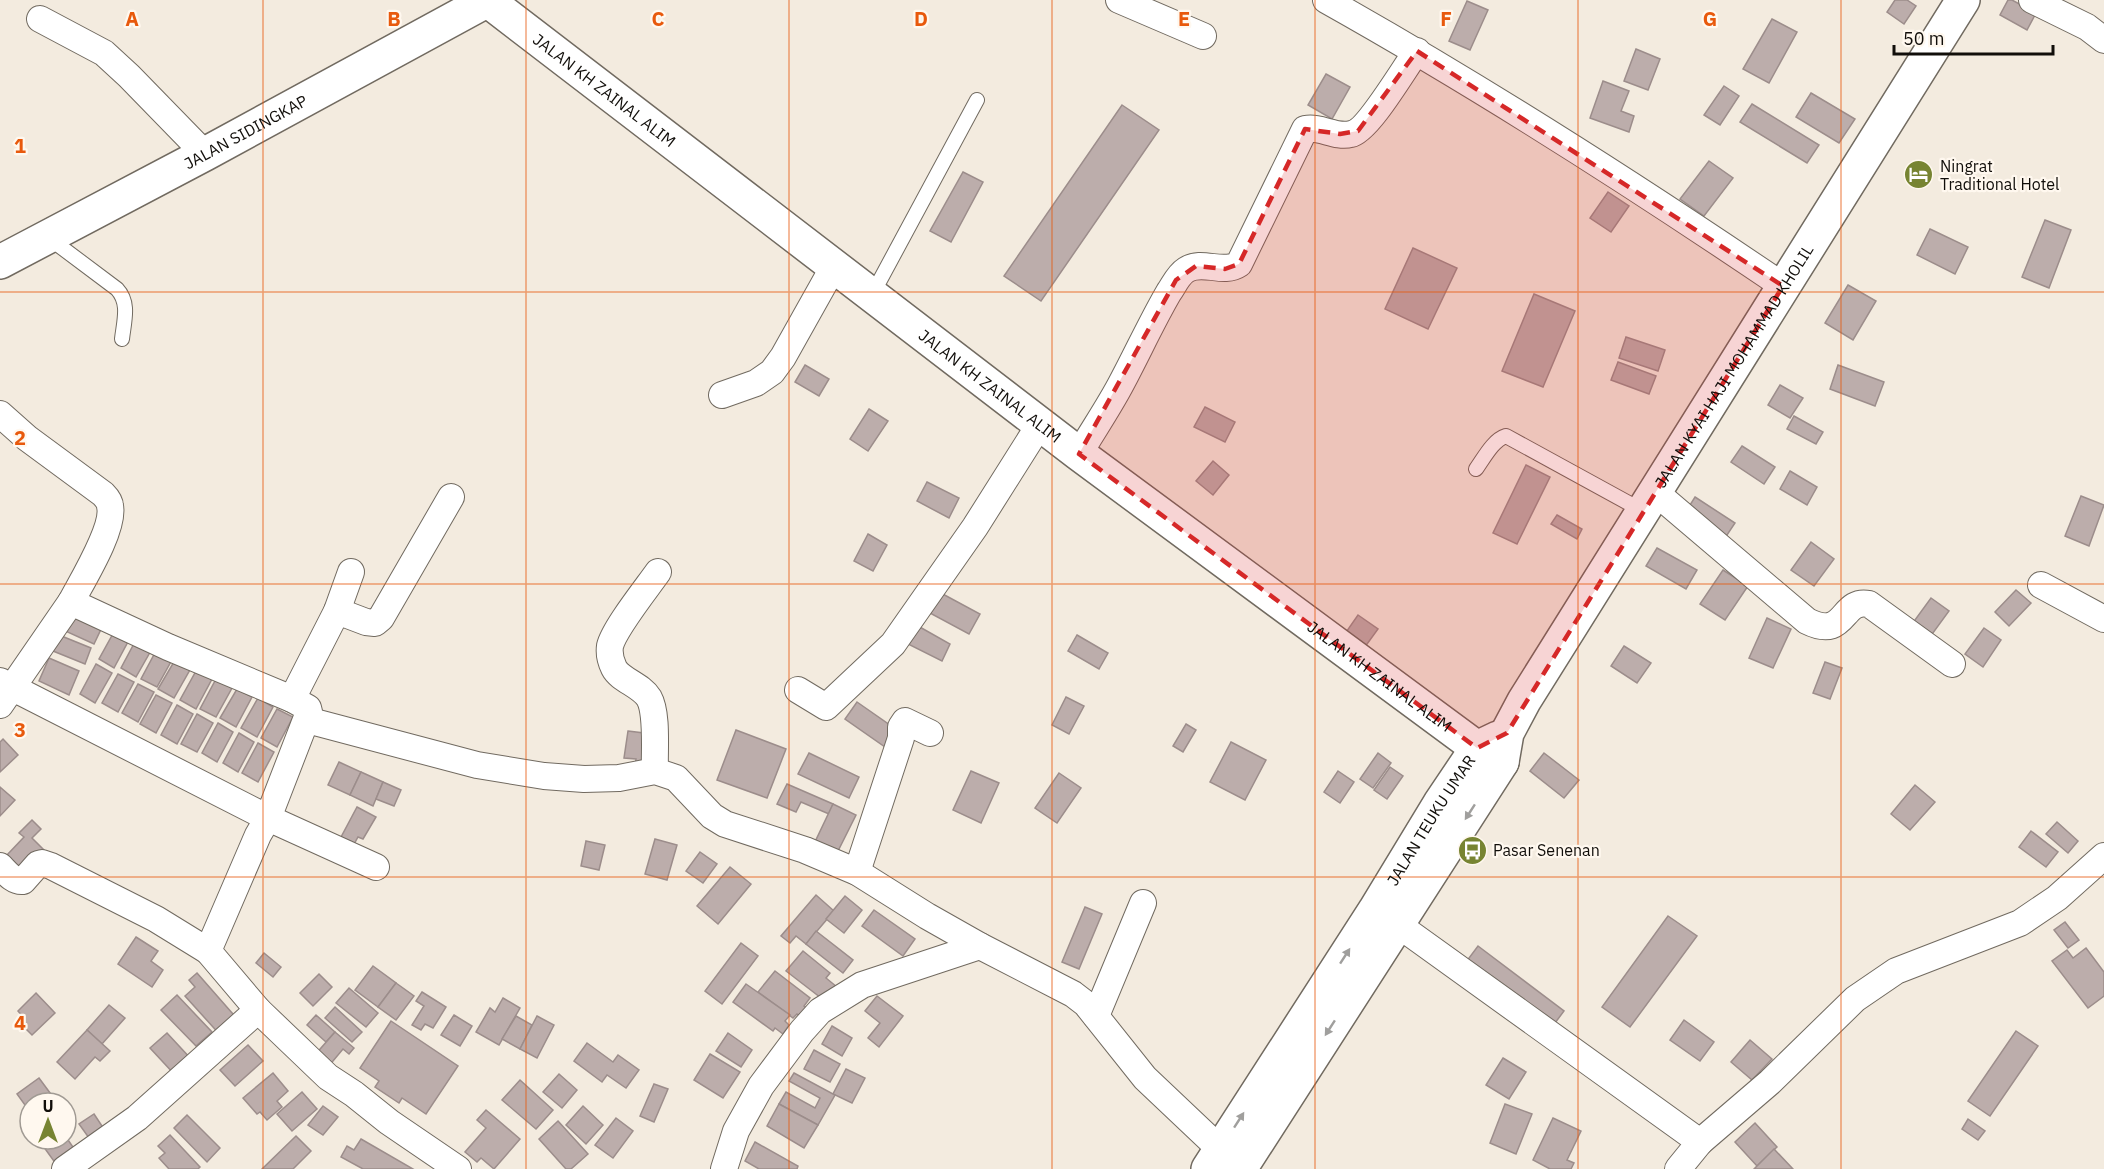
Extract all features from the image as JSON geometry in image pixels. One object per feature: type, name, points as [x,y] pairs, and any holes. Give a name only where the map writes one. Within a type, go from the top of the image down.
[{"type":"main road","name":"JALAN SIDINGKAP","points":[[0,262],[205,154],[488,0]]},
{"type":"main road","name":"JALAN KH ZAINAL ALIM","points":[[488,0],[1079,454],[1495,748]]},
{"type":"main road","name":"JALAN KYAI HAJI MOHAMMAD KHOLIL","points":[[1495,748],[1963,0]]},
{"type":"main road","name":"JALAN TEUKU UMAR","points":[[1222,1162],[1397,924],[1495,748]]},
{"type":"main road","name":"JALAN TEUKU UMAR","points":[[1222,1162],[1440,803],[1495,748]]},
{"type":"street","points":[[1119,0],[1203,36]]},
{"type":"street","points":[[1326,0],[1417,51],[1653,198],[1784,286]]},
{"type":"street","points":[[2032,0],[2087,27],[2104,40]]},
{"type":"street","points":[[40,19],[104,53],[205,154]]},
{"type":"street","points":[[1079,454],[1121,384],[1176,280],[1186,270],[1196,266],[1225,269],[1234,268],[1239,264],[1305,129],[1315,128],[1340,134],[1358,131],[1369,120],[1417,51]]},
{"type":"street","points":[[722,395],[756,383],[772,372],[783,357],[834,266]]},
{"type":"street","points":[[0,414],[27,438],[104,494],[110,505],[106,535],[71,602],[4,691],[268,818],[376,867]]},
{"type":"street","points":[[798,690],[826,707],[893,644],[975,526],[1040,424]]},
{"type":"street","points":[[337,611],[366,622],[375,623],[381,618],[451,497]]},
{"type":"street","points":[[1649,502],[1807,621],[1826,627],[1837,623],[1853,605],[1860,602],[1869,604],[1952,664]]},
{"type":"street","points":[[292,699],[337,611],[351,572]]},
{"type":"street","points":[[655,771],[653,714],[649,699],[640,688],[615,670],[610,658],[610,647],[615,634],[658,573]]},
{"type":"street","points":[[2041,585],[2104,619]]},
{"type":"street","points":[[71,602],[308,708],[307,720],[268,818],[258,835],[208,951]]},
{"type":"street","points":[[307,720],[477,765],[544,776],[584,779],[619,778],[655,771],[676,778],[712,816],[725,824],[805,850],[857,872],[980,946],[1073,994],[1086,1004],[1145,1078],[1222,1162]]},
{"type":"street","points":[[857,872],[901,738],[901,727],[905,721],[930,733]]},
{"type":"street","points":[[1678,1169],[1700,1142],[1770,1083],[1855,999],[1896,971],[2020,923],[2057,898],[2104,856]]},
{"type":"street","points":[[0,866],[19,882],[23,881],[42,862],[156,919],[208,951],[258,1010],[328,1077],[459,1169]]},
{"type":"street","points":[[1096,1016],[1143,903]]},
{"type":"street","points":[[1397,924],[1700,1142]]},
{"type":"street","points":[[724,1169],[736,1131],[761,1086],[820,1011],[862,985],[980,946]]},
{"type":"street","points":[[65,1169],[137,1118],[258,1010]]},
{"type":"lane","points":[[872,295],[977,100]]},
{"type":"lane","points":[[47,237],[123,295],[126,303],[122,339]]},
{"type":"lane","points":[[1476,469],[1495,443],[1506,436],[1649,502]]},
{"type":"highlighted area","points":[[1417,51],[1783,286],[1507,733],[1477,748],[1079,454],[1176,280],[1196,266],[1225,269],[1239,264],[1305,129],[1340,134],[1358,131]]},
{"type":"building","points":[[1895,0],[1907,0],[1916,6],[1904,24],[1887,12]]},
{"type":"building","points":[[2008,0],[2036,13],[2027,30],[2000,15]]},
{"type":"building","points":[[1467,1],[1488,10],[1470,50],[1449,41]]},
{"type":"building","points":[[1772,19],[1797,32],[1769,83],[1743,69]]},
{"type":"building","points":[[1636,49],[1660,59],[1648,90],[1624,81]]},
{"type":"building","points":[[1326,74],[1350,87],[1332,119],[1308,105]]},
{"type":"building","points":[[1603,81],[1629,91],[1621,111],[1634,116],[1629,132],[1590,118]]},
{"type":"building","points":[[1724,86],[1739,96],[1720,125],[1704,115]]},
{"type":"building","points":[[1811,93],[1855,119],[1839,143],[1796,117]]},
{"type":"building","points":[[1752,104],[1819,145],[1807,163],[1740,122]]},
{"type":"building","points":[[1122,105],[1159,130],[1041,301],[1004,276]]},
{"type":"building","points":[[1709,161],[1733,178],[1704,216],[1680,199]]},
{"type":"building","points":[[963,172],[983,182],[951,242],[930,231]]},
{"type":"building","points":[[1608,192],[1629,206],[1611,232],[1590,218]]},
{"type":"building","points":[[2045,220],[2071,230],[2049,288],[2022,277]]},
{"type":"building","points":[[1930,229],[1968,247],[1955,274],[1917,255]]},
{"type":"building","points":[[1413,248],[1457,268],[1428,329],[1385,309]]},
{"type":"building","points":[[1848,285],[1876,301],[1853,340],[1825,323]]},
{"type":"building","points":[[1534,294],[1575,311],[1543,387],[1502,371]]},
{"type":"building","points":[[1626,337],[1665,350],[1658,371],[1619,358]]},
{"type":"building","points":[[1618,362],[1656,376],[1649,394],[1611,380]]},
{"type":"building","points":[[805,365],[829,379],[819,396],[795,382]]},
{"type":"building","points":[[1838,365],[1884,382],[1875,406],[1830,389]]},
{"type":"building","points":[[1780,385],[1803,398],[1790,418],[1768,405]]},
{"type":"building","points":[[1205,407],[1235,422],[1225,442],[1194,427]]},
{"type":"building","points":[[869,409],[888,421],[868,451],[850,439]]},
{"type":"building","points":[[1794,416],[1823,432],[1816,444],[1787,429]]},
{"type":"building","points":[[1742,446],[1775,467],[1764,484],[1731,462]]},
{"type":"building","points":[[1213,461],[1229,475],[1213,495],[1196,481]]},
{"type":"building","points":[[1526,465],[1550,477],[1517,544],[1493,533]]},
{"type":"building","points":[[1790,471],[1817,487],[1807,505],[1780,489]]},
{"type":"building","points":[[927,482],[959,498],[949,518],[917,501]]},
{"type":"building","points":[[2081,496],[2104,505],[2089,546],[2065,536]]},
{"type":"building","points":[[1695,497],[1735,523],[1725,538],[1685,513]]},
{"type":"building","points":[[1557,515],[1582,529],[1577,539],[1551,524]]},
{"type":"building","points":[[868,534],[887,545],[873,571],[854,561]]},
{"type":"building","points":[[1811,542],[1834,559],[1814,586],[1791,570]]},
{"type":"building","points":[[1657,548],[1697,570],[1686,589],[1646,566]]},
{"type":"building","points":[[1723,570],[1748,586],[1725,620],[1700,604]]},
{"type":"building","points":[[2016,590],[2031,603],[2009,626],[1995,612]]},
{"type":"building","points":[[939,592],[980,614],[969,634],[928,612]]},
{"type":"building","points":[[1931,598],[1949,611],[1930,637],[1912,624]]},
{"type":"building","points":[[72,611],[103,625],[94,644],[63,630]]},
{"type":"building","points":[[1358,615],[1378,629],[1362,651],[1342,638]]},
{"type":"building","points":[[1767,618],[1791,629],[1773,668],[1749,658]]},
{"type":"building","points":[[918,626],[950,644],[942,661],[908,644]]},
{"type":"building","points":[[1984,628],[2001,640],[1983,667],[1965,654]]},
{"type":"building","points":[[115,630],[130,638],[114,668],[99,659]]},
{"type":"building","points":[[59,635],[91,648],[85,664],[53,651]]},
{"type":"building","points":[[1077,635],[1108,653],[1099,669],[1068,651]]},
{"type":"building","points":[[137,638],[153,647],[136,677],[121,668]]},
{"type":"building","points":[[1624,646],[1651,663],[1637,683],[1611,666]]},
{"type":"building","points":[[157,649],[173,658],[157,687],[141,679]]},
{"type":"building","points":[[49,658],[79,671],[69,695],[39,681]]},
{"type":"building","points":[[175,660],[191,668],[174,698],[158,689]]},
{"type":"building","points":[[1825,662],[1842,668],[1830,699],[1813,693]]},
{"type":"building","points":[[96,664],[112,673],[95,703],[80,694]]},
{"type":"building","points":[[196,671],[212,679],[196,709],[180,700]]},
{"type":"building","points":[[118,674],[134,682],[118,712],[102,703]]},
{"type":"building","points":[[216,679],[232,688],[216,717],[200,709]]},
{"type":"building","points":[[138,684],[154,692],[138,722],[122,713]]},
{"type":"building","points":[[237,689],[252,697],[236,727],[220,718]]},
{"type":"building","points":[[156,695],[172,703],[156,733],[140,724]]},
{"type":"building","points":[[1066,697],[1084,706],[1069,734],[1052,725]]},
{"type":"building","points":[[258,698],[273,707],[257,737],[241,728]]},
{"type":"building","points":[[857,702],[897,730],[885,747],[845,719]]},
{"type":"building","points":[[177,705],[193,714],[177,744],[161,735]]},
{"type":"building","points":[[277,709],[293,717],[277,747],[261,738]]},
{"type":"building","points":[[197,714],[213,723],[197,752],[181,744]]},
{"type":"building","points":[[218,723],[233,732],[217,762],[202,753]]},
{"type":"building","points":[[1186,724],[1196,730],[1183,752],[1173,746]]},
{"type":"building","points":[[736,730],[786,749],[767,798],[717,780]]},
{"type":"building","points":[[628,731],[652,734],[647,768],[635,767],[636,759],[624,758]]},
{"type":"building","points":[[239,733],[254,742],[238,772],[223,763]]},
{"type":"building","points":[[3,739],[18,755],[0,772],[0,742]]},
{"type":"building","points":[[1231,742],[1266,760],[1245,800],[1210,782]]},
{"type":"building","points":[[258,743],[274,752],[258,782],[242,773]]},
{"type":"building","points":[[809,753],[859,777],[849,798],[798,774]]},
{"type":"building","points":[[1378,753],[1391,763],[1373,788],[1360,779]]},
{"type":"building","points":[[1544,753],[1579,780],[1564,798],[1530,771]]},
{"type":"building","points":[[339,762],[361,772],[350,795],[328,785]]},
{"type":"building","points":[[1390,767],[1403,776],[1387,799],[1374,790]]},
{"type":"building","points":[[971,771],[999,783],[981,823],[953,810]]},
{"type":"building","points":[[1338,771],[1354,782],[1340,803],[1324,792]]},
{"type":"building","points":[[361,772],[383,782],[373,806],[350,795]]},
{"type":"building","points":[[1059,773],[1081,788],[1057,823],[1035,808]]},
{"type":"building","points":[[383,782],[401,790],[394,806],[376,799]]},
{"type":"building","points":[[787,784],[833,804],[829,814],[801,802],[796,812],[777,804]]},
{"type":"building","points":[[1915,785],[1935,802],[1910,830],[1891,814]]},
{"type":"building","points":[[0,787],[15,800],[0,816]]},
{"type":"building","points":[[833,804],[856,815],[836,855],[814,844]]},
{"type":"building","points":[[357,807],[376,817],[363,839],[358,837],[353,846],[340,839]]},
{"type":"building","points":[[32,820],[41,829],[32,838],[45,851],[25,872],[7,855],[24,837],[19,833]]},
{"type":"building","points":[[2057,822],[2078,841],[2068,853],[2046,834]]},
{"type":"building","points":[[2031,831],[2058,852],[2046,867],[2019,847]]},
{"type":"building","points":[[655,839],[677,845],[667,880],[645,874]]},
{"type":"building","points":[[586,841],[605,845],[599,870],[581,866]]},
{"type":"building","points":[[700,852],[717,864],[703,883],[686,871]]},
{"type":"building","points":[[730,867],[751,884],[718,924],[697,906]]},
{"type":"building","points":[[816,895],[834,911],[806,944],[796,936],[790,943],[781,936]]},
{"type":"building","points":[[845,896],[862,910],[844,933],[826,919]]},
{"type":"building","points":[[1085,907],[1102,914],[1079,969],[1062,962]]},
{"type":"building","points":[[874,910],[915,939],[903,956],[862,926]]},
{"type":"building","points":[[1668,916],[1697,936],[1630,1027],[1602,1007]]},
{"type":"building","points":[[2065,922],[2079,940],[2068,948],[2054,930]]},
{"type":"building","points":[[816,931],[853,960],[843,973],[806,944]]},
{"type":"building","points":[[136,937],[158,951],[151,961],[163,970],[152,987],[118,964]]},
{"type":"building","points":[[741,943],[758,956],[722,1004],[705,991]]},
{"type":"building","points":[[1478,946],[1564,1011],[1552,1027],[1466,962]]},
{"type":"building","points":[[2086,948],[2104,972],[2104,996],[2088,1008],[2052,961],[2067,950],[2073,958]]},
{"type":"building","points":[[803,951],[830,973],[826,978],[837,987],[825,1001],[786,971]]},
{"type":"building","points":[[264,953],[281,967],[273,977],[256,963]]},
{"type":"building","points":[[373,966],[396,983],[378,1007],[355,990]]},
{"type":"building","points":[[775,971],[810,998],[804,1006],[808,1009],[801,1017],[797,1014],[793,1018],[758,992]]},
{"type":"building","points":[[197,973],[240,1022],[222,1037],[185,996],[195,987],[189,980]]},
{"type":"building","points":[[319,974],[332,987],[313,1006],[300,993]]},
{"type":"building","points":[[396,983],[414,996],[396,1020],[378,1007]]},
{"type":"building","points":[[746,984],[790,1015],[785,1021],[789,1025],[783,1034],[775,1028],[773,1031],[733,1002]]},
{"type":"building","points":[[349,988],[378,1013],[366,1027],[336,1003]]},
{"type":"building","points":[[422,992],[446,1007],[433,1028],[425,1024],[421,1030],[412,1025],[424,1006],[416,1001]]},
{"type":"building","points":[[36,993],[55,1013],[32,1035],[20,1023],[24,1018],[18,1011]]},
{"type":"building","points":[[177,995],[212,1032],[196,1046],[161,1010]]},
{"type":"building","points":[[877,996],[903,1016],[879,1047],[868,1038],[880,1023],[865,1011]]},
{"type":"building","points":[[503,998],[520,1008],[499,1045],[476,1032],[490,1008],[495,1012]]},
{"type":"building","points":[[109,1005],[125,1018],[102,1044],[87,1030]]},
{"type":"building","points":[[335,1007],[362,1032],[352,1042],[325,1018]]},
{"type":"building","points":[[316,1015],[335,1032],[326,1042],[307,1025]]},
{"type":"building","points":[[454,1015],[472,1026],[460,1046],[441,1035]]},
{"type":"building","points":[[516,1016],[532,1025],[520,1049],[502,1039]]},
{"type":"building","points":[[537,1016],[554,1025],[537,1058],[520,1049]]},
{"type":"building","points":[[1684,1020],[1714,1042],[1700,1061],[1670,1040]]},
{"type":"building","points":[[391,1021],[458,1066],[426,1114],[402,1098],[399,1103],[375,1087],[379,1081],[360,1068]]},
{"type":"building","points":[[832,1026],[852,1038],[842,1056],[822,1044]]},
{"type":"building","points":[[87,1030],[110,1051],[100,1061],[95,1057],[75,1079],[57,1062]]},
{"type":"building","points":[[2016,1031],[2038,1046],[1990,1116],[1968,1101]]},
{"type":"building","points":[[335,1032],[354,1048],[349,1054],[343,1049],[328,1067],[314,1056]]},
{"type":"building","points":[[167,1033],[192,1060],[175,1075],[150,1048]]},
{"type":"building","points":[[728,1033],[752,1050],[741,1067],[716,1051]]},
{"type":"building","points":[[1750,1040],[1772,1059],[1752,1080],[1731,1062]]},
{"type":"building","points":[[587,1043],[613,1062],[618,1055],[639,1070],[626,1088],[607,1075],[602,1082],[574,1061]]},
{"type":"building","points":[[248,1045],[263,1061],[235,1086],[220,1070]]},
{"type":"building","points":[[814,1050],[840,1064],[830,1082],[804,1069]]},
{"type":"building","points":[[710,1054],[740,1072],[723,1098],[694,1080]]},
{"type":"building","points":[[1503,1058],[1526,1072],[1509,1099],[1486,1085]]},
{"type":"building","points":[[846,1069],[865,1078],[852,1103],[833,1094]]},
{"type":"building","points":[[273,1073],[288,1091],[277,1101],[282,1107],[267,1120],[260,1112],[257,1114],[243,1098]]},
{"type":"building","points":[[794,1073],[835,1095],[818,1125],[779,1104],[786,1092],[815,1108],[820,1098],[789,1081]]},
{"type":"building","points":[[559,1074],[577,1090],[562,1108],[543,1092]]},
{"type":"building","points":[[39,1078],[49,1091],[21,1091]]},
{"type":"building","points":[[520,1080],[553,1110],[536,1129],[502,1100]]},
{"type":"building","points":[[654,1084],[668,1089],[654,1122],[640,1116]]},
{"type":"building","points":[[302,1092],[317,1109],[292,1131],[277,1114]]},
{"type":"building","points":[[779,1104],[818,1125],[804,1148],[767,1126]]},
{"type":"building","points":[[1505,1104],[1532,1114],[1516,1154],[1490,1143]]},
{"type":"building","points":[[323,1106],[338,1117],[323,1135],[308,1125]]},
{"type":"building","points":[[583,1106],[603,1125],[586,1144],[566,1125]]},
{"type":"building","points":[[486,1110],[520,1139],[494,1169],[481,1158],[477,1162],[465,1152],[486,1128],[477,1120]]},
{"type":"building","points":[[94,1114],[108,1135],[94,1145],[79,1124]]},
{"type":"building","points":[[187,1115],[220,1148],[207,1162],[174,1128]]},
{"type":"building","points":[[616,1118],[633,1131],[613,1158],[595,1145]]},
{"type":"building","points":[[1553,1118],[1581,1131],[1567,1160],[1574,1163],[1571,1169],[1550,1169],[1533,1160]]},
{"type":"building","points":[[1968,1119],[1985,1131],[1978,1140],[1962,1129]]},
{"type":"building","points":[[558,1121],[588,1154],[571,1169],[566,1169],[539,1139]]},
{"type":"building","points":[[1755,1123],[1777,1147],[1757,1166],[1735,1142]]},
{"type":"building","points":[[170,1135],[200,1167],[198,1169],[169,1169],[159,1158],[165,1153],[158,1146]]},
{"type":"building","points":[[296,1136],[311,1151],[293,1169],[262,1169]]},
{"type":"building","points":[[361,1139],[413,1169],[363,1169],[341,1157],[347,1146],[354,1150]]},
{"type":"building","points":[[755,1142],[798,1166],[797,1169],[759,1169],[745,1161]]},
{"type":"building","points":[[1774,1149],[1793,1169],[1754,1169]]},
{"type":"building","points":[[47,1151],[74,1151],[56,1164]]},
{"type":"place","name":"Ningrat Traditional Hotel","points":[[1919,175]]},
{"type":"place","name":"Pasar Senenan","points":[[1472,850]]}]
